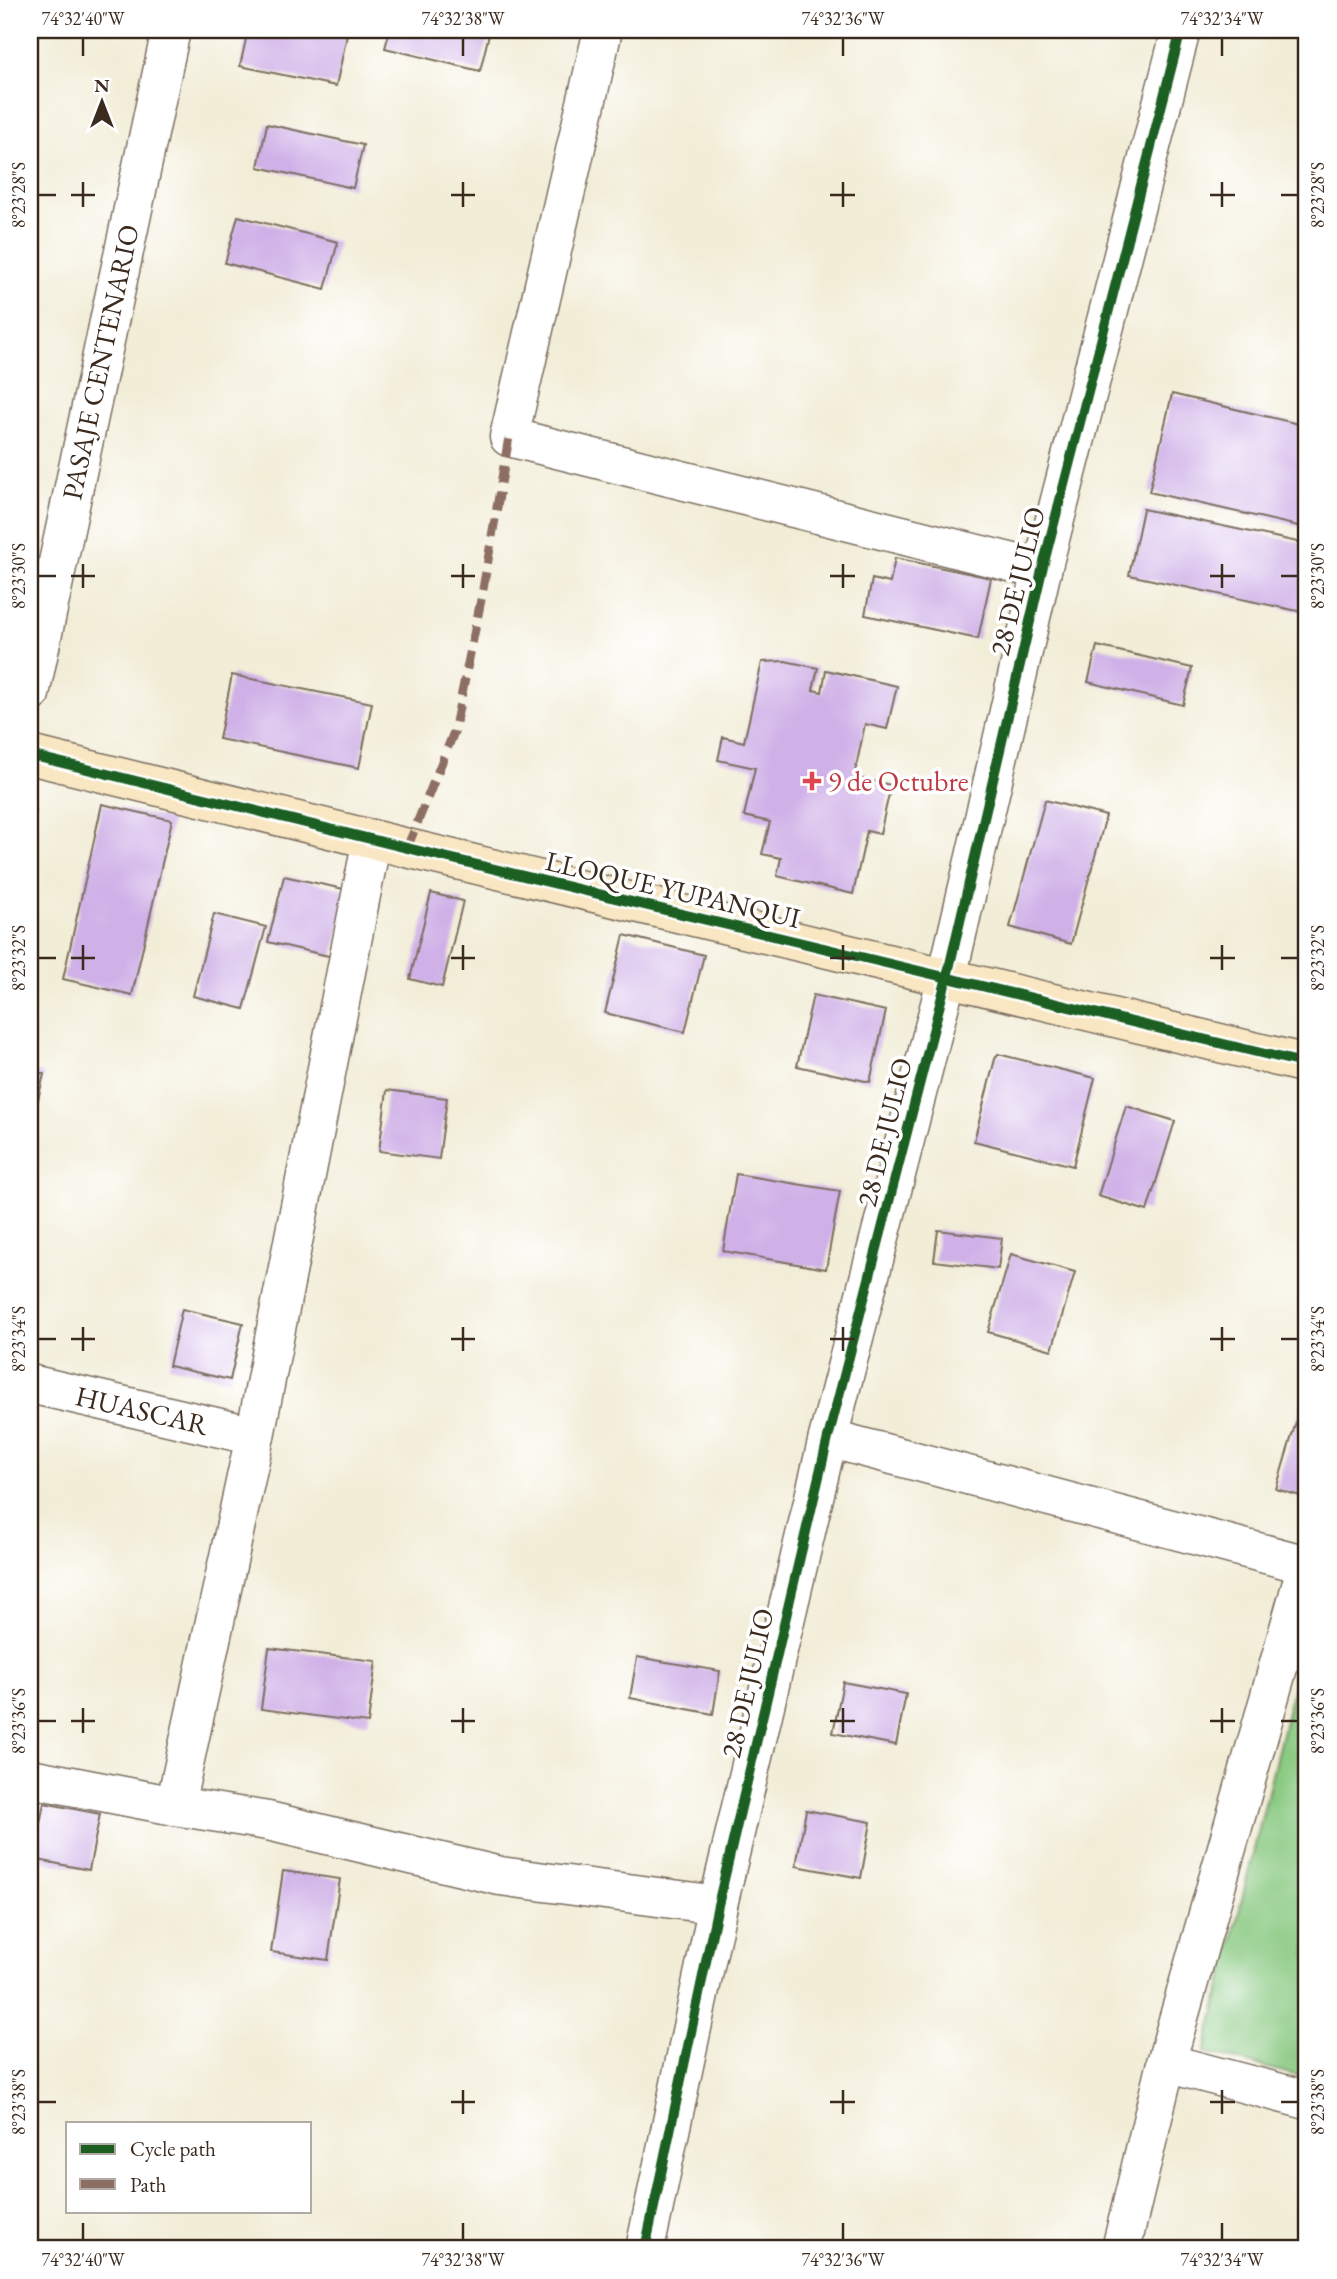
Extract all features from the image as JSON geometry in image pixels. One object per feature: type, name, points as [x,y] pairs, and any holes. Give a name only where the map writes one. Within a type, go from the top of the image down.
[{"type":"street","name":"PASAJE CENTENARIO","points":[[30,694],[171,30]]},
{"type":"street","points":[[603,30],[509,437],[1042,570]]},
{"type":"street","name":"28 DE JULIO","points":[[645,2249],[718,1905],[828,1438],[947,977],[1042,570],[1181,30]]},
{"type":"street","name":"LLOQUE YUPANQUI","points":[[30,755],[1307,1064]]},
{"type":"street","points":[[175,1806],[255,1436],[372,839]]},
{"type":"street","name":"HUASCAR","points":[[30,1384],[255,1436]]},
{"type":"street","points":[[828,1438],[1307,1564],[1166,2063],[1121,2249]]},
{"type":"street","points":[[30,1778],[268,1821],[500,1875],[718,1905]]},
{"type":"street","points":[[1166,2063],[1307,2100]]},
{"type":"green space","points":[[1307,1630],[1307,2078],[1205,2052]]},
{"type":"building","points":[[248,30],[320,30],[347,35],[336,86],[240,66]]},
{"type":"building","points":[[390,30],[490,30],[480,71],[385,48]]},
{"type":"building","points":[[267,124],[363,145],[353,188],[258,167]]},
{"type":"building","points":[[238,216],[338,242],[325,289],[225,263]]},
{"type":"building","points":[[1172,394],[1307,426],[1307,528],[1149,492]]},
{"type":"building","points":[[1143,509],[1307,544],[1307,613],[1129,575]]},
{"type":"building","points":[[895,558],[991,578],[978,639],[865,615],[872,579],[890,583]]},
{"type":"building","points":[[1097,646],[1192,668],[1183,705],[1088,682]]},
{"type":"building","name":"9 de Octubre","points":[[785,661],[818,668],[813,690],[822,692],[826,670],[897,686],[887,729],[865,724],[854,777],[891,785],[880,834],[867,831],[853,894],[777,876],[781,858],[762,854],[770,822],[744,816],[755,768],[718,760],[723,737],[744,742],[762,662]]},
{"type":"building","points":[[232,675],[372,703],[359,768],[219,739]]},
{"type":"building","points":[[1045,800],[1106,816],[1071,944],[1010,927]]},
{"type":"building","points":[[102,804],[172,820],[132,995],[63,979]]},
{"type":"building","points":[[30,809],[36,811],[31,834],[30,834]]},
{"type":"building","points":[[284,876],[348,890],[333,957],[268,942]]},
{"type":"building","points":[[431,893],[463,901],[442,987],[410,979]]},
{"type":"building","points":[[214,914],[266,927],[244,1009],[193,996]]},
{"type":"building","points":[[624,935],[704,955],[685,1032],[605,1013]]},
{"type":"building","points":[[813,995],[886,1011],[870,1082],[797,1066]]},
{"type":"building","points":[[998,1054],[1095,1078],[1073,1166],[974,1141]]},
{"type":"building","points":[[30,1070],[44,1074],[31,1130],[30,1130]]},
{"type":"building","points":[[387,1090],[447,1098],[439,1159],[379,1151]]},
{"type":"building","points":[[1126,1106],[1175,1121],[1147,1211],[1098,1196]]},
{"type":"building","points":[[736,1174],[840,1191],[826,1269],[723,1251]]},
{"type":"building","points":[[938,1230],[1002,1238],[998,1269],[934,1261]]},
{"type":"building","points":[[1011,1254],[1075,1272],[1052,1350],[988,1332]]},
{"type":"building","points":[[182,1309],[243,1323],[230,1380],[169,1366]]},
{"type":"building","points":[[1307,1385],[1307,1498],[1276,1489]]},
{"type":"building","points":[[269,1648],[376,1661],[368,1723],[261,1709]]},
{"type":"building","points":[[637,1657],[720,1671],[713,1714],[630,1698]]},
{"type":"building","points":[[843,1682],[906,1694],[896,1745],[833,1733]]},
{"type":"building","points":[[44,1803],[100,1814],[89,1870],[33,1859]]},
{"type":"building","points":[[806,1810],[871,1822],[861,1878],[796,1866]]},
{"type":"building","points":[[283,1871],[340,1879],[328,1960],[271,1952]]},
{"type":"marked path","points":[[407,848],[454,732],[482,595],[509,437]]},
{"type":"cycle path","points":[[645,2249],[718,1905],[828,1438],[947,977],[1042,570],[1181,30]]},
{"type":"cycle path","points":[[30,755],[1307,1064]]},
{"type":"place","name":"9 de Octubre","points":[[812,781]]}]
